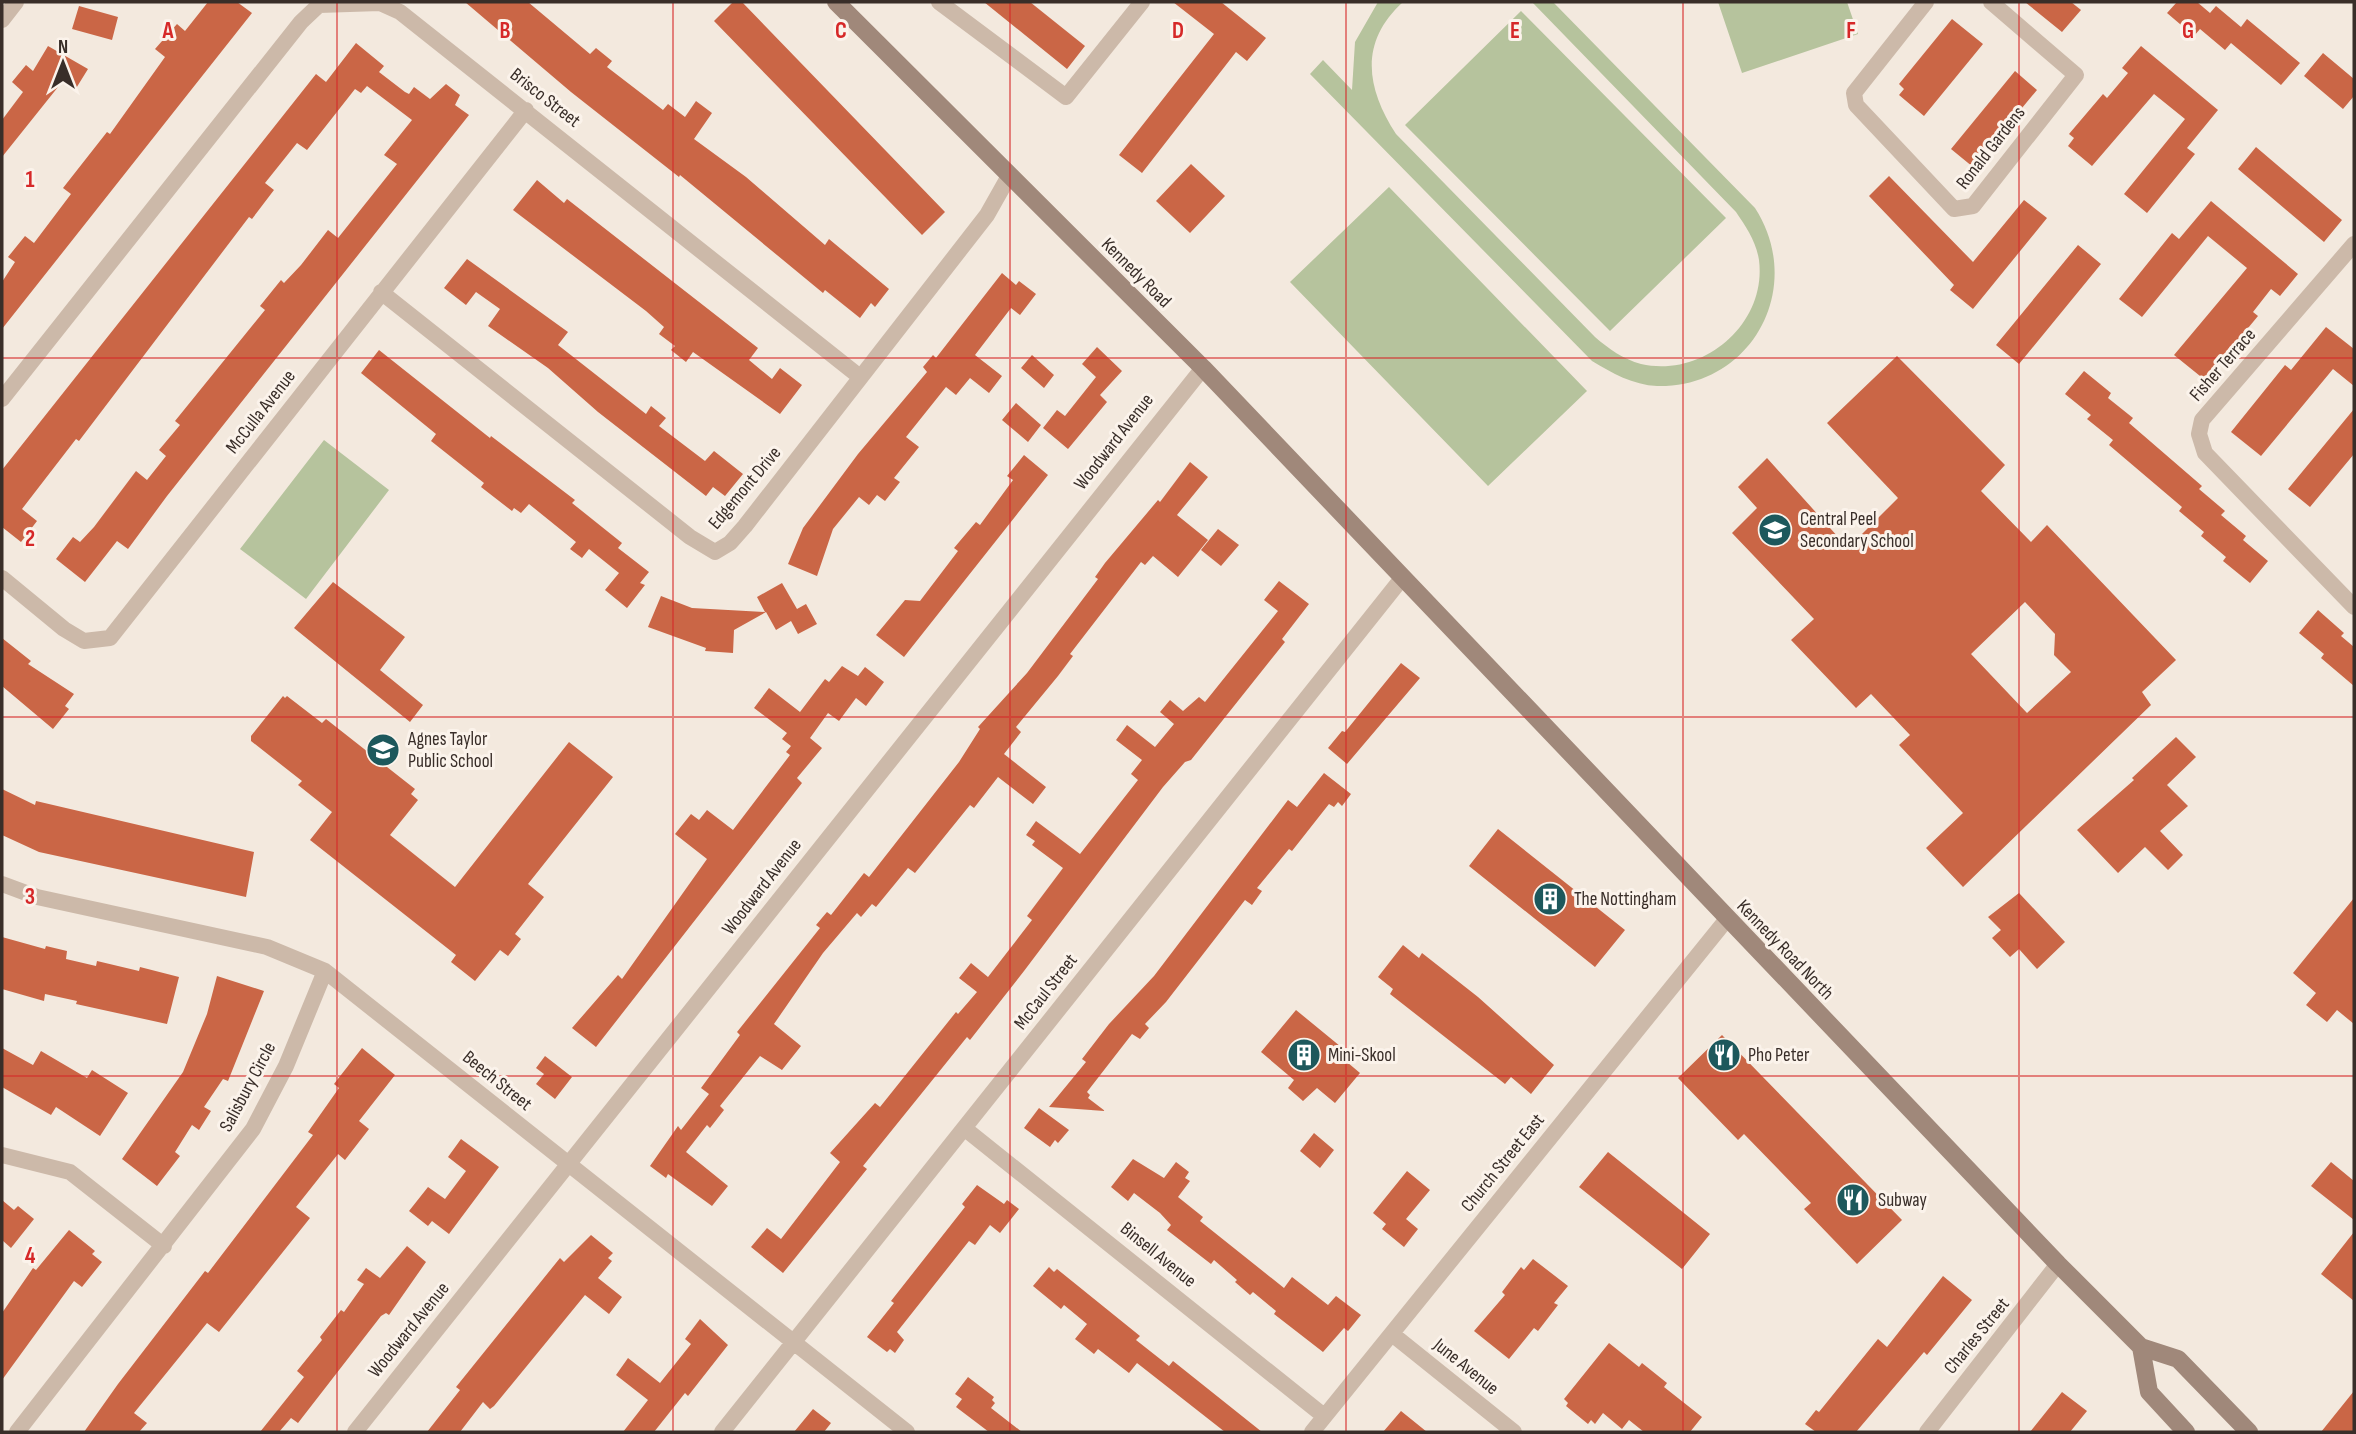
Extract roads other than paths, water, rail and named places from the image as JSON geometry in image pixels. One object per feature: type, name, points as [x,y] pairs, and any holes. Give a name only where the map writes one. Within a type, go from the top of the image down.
[{"type":"main road","name":"Kennedy Road","points":[[836,2],[1203,368],[1403,577]]},
{"type":"main road","name":"Kennedy Road North","points":[[1403,577],[1727,919],[2141,1348],[2178,1359],[2249,1432]]},
{"type":"main road","points":[[2141,1348],[2149,1392],[2186,1432]]},
{"type":"street","points":[[2,20],[16,2]]},
{"type":"street","points":[[939,2],[1066,97],[1142,2]]},
{"type":"street","name":"Ronald Gardens","points":[[1926,2],[1854,93],[1856,105],[1954,209],[1963,210],[1973,206],[2076,75],[1991,2]]},
{"type":"street","name":"Brisco Street","points":[[2,399],[301,22],[319,5],[380,3],[400,12],[526,110],[860,377]]},
{"type":"street","name":"McCulla Avenue","points":[[2,578],[64,629],[84,641],[110,638],[526,110]]},
{"type":"street","name":"Edgemont Drive","points":[[381,292],[690,537],[716,552],[730,543],[745,526],[987,215],[1009,176]]},
{"type":"street","name":"Fisher Terrace","points":[[2354,244],[2202,420],[2199,435],[2205,453],[2354,607]]},
{"type":"street","name":"Woodward Avenue","points":[[355,1432],[1171,404],[1203,368]]},
{"type":"street","name":"McCaul Street","points":[[722,1432],[1403,577]]},
{"type":"street","name":"Beech Street","points":[[2,884],[37,897],[267,947],[325,971],[907,1432]]},
{"type":"street","name":"Church Street East","points":[[1312,1432],[1727,919]]},
{"type":"street","name":"Salisbury Circle","points":[[17,1432],[253,1129],[286,1066],[325,971]]},
{"type":"street","name":"Binsell Avenue","points":[[964,1128],[1324,1416]]},
{"type":"street","points":[[2,1155],[70,1172],[164,1246]]},
{"type":"street","name":"Charles Street","points":[[1927,1432],[2058,1264]]},
{"type":"street","name":"June Avenue","points":[[1392,1334],[1514,1432]]},
{"type":"place","name":"Central Peel Secondary School","points":[[1775,530]]},
{"type":"place","name":"Agnes Taylor Public School","points":[[383,750]]},
{"type":"place","name":"The Nottingham","points":[[1550,899]]},
{"type":"place","name":"Mini-Skool","points":[[1304,1055]]},
{"type":"place","name":"Pho Peter","points":[[1724,1055]]},
{"type":"place","name":"Subway","points":[[1853,1200]]}]
